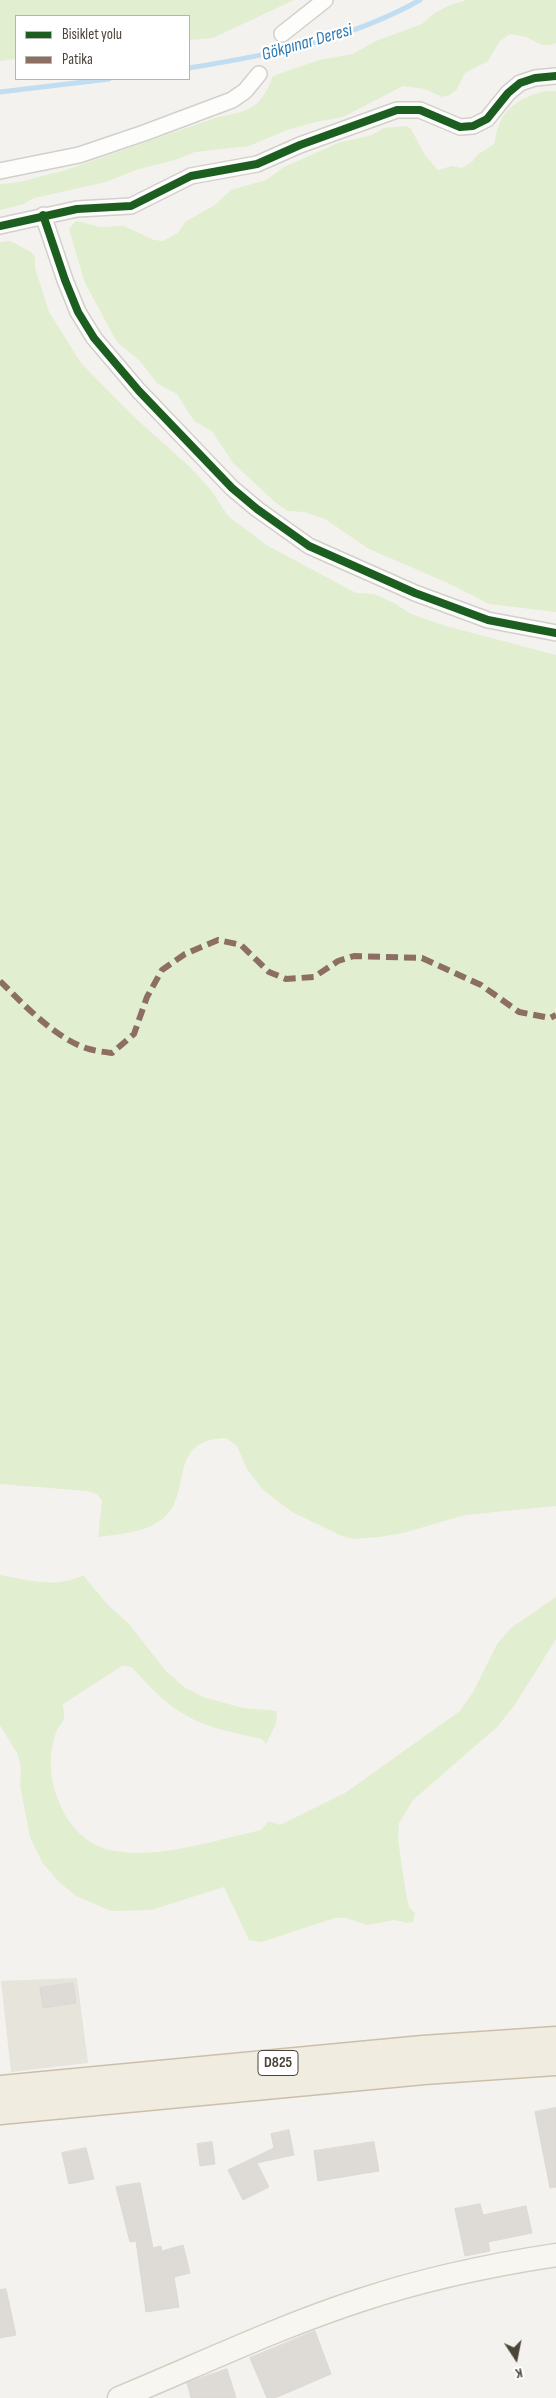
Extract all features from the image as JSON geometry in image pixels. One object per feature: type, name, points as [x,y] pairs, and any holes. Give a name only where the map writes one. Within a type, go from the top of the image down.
[{"type":"highway","name":"D825","points":[[0,2090],[423,2049],[556,2040]]},
{"type":"highway","name":"D825","points":[[0,2111],[424,2071],[556,2062]]},
{"type":"main road","points":[[119,2398],[302,2321],[360,2300],[465,2271],[556,2255]]},
{"type":"street","points":[[282,34],[325,0]]},
{"type":"street","points":[[0,171],[79,155],[232,100],[245,91],[259,74]]},
{"type":"street","points":[[0,226],[43,215],[90,207],[118,208],[131,206],[192,176],[258,164],[300,144],[397,110],[420,110],[460,127],[473,126],[487,119],[508,93],[520,83],[535,78],[556,76]]},
{"type":"street","points":[[43,215],[78,312],[94,338],[140,391],[232,488],[257,509],[310,546],[415,593],[488,620],[556,633]]},
{"type":"shaded area","points":[[77,1978],[88,2063],[11,2072],[1,1981]]},
{"type":"green space","points":[[0,0],[294,0],[213,38],[190,40],[190,15],[15,15],[15,59],[0,61]]},
{"type":"green space","points":[[467,0],[556,0],[556,43],[544,45],[526,37],[510,34],[500,41],[488,61],[465,73],[457,89],[450,95],[442,97],[425,89],[403,86],[343,117],[287,130],[249,146],[195,152],[178,159],[136,170],[106,182],[34,198],[24,204],[0,210],[0,184],[23,181],[63,171],[218,117],[246,110],[264,95],[273,76],[319,60],[353,54],[376,41],[422,24],[433,14],[450,5]]},
{"type":"green space","points":[[546,91],[556,91],[556,612],[489,604],[448,583],[369,549],[325,519],[304,512],[288,511],[277,504],[233,463],[212,431],[194,421],[177,394],[158,384],[139,360],[117,342],[85,283],[69,229],[76,221],[100,227],[124,226],[154,240],[163,241],[178,233],[185,222],[215,205],[231,190],[266,180],[284,167],[338,143],[372,135],[384,128],[406,126],[411,129],[425,155],[438,170],[452,166],[462,168],[494,144],[502,118],[512,107],[525,98]]},
{"type":"green space","points":[[10,241],[31,252],[35,257],[35,268],[49,312],[81,363],[133,416],[190,467],[211,490],[228,516],[268,546],[356,593],[374,594],[394,603],[411,614],[446,626],[556,655],[556,1506],[465,1515],[403,1533],[354,1539],[342,1536],[292,1512],[263,1490],[247,1469],[237,1446],[226,1438],[207,1441],[194,1448],[187,1458],[177,1497],[171,1510],[161,1520],[147,1528],[131,1532],[98,1537],[102,1501],[97,1494],[87,1491],[0,1484],[0,242]]},
{"type":"green space","points":[[0,1575],[32,1581],[63,1582],[83,1575],[108,1605],[129,1624],[165,1670],[184,1687],[203,1697],[243,1708],[277,1711],[276,1724],[266,1744],[262,1739],[204,1724],[189,1717],[162,1698],[132,1667],[122,1666],[63,1704],[64,1719],[56,1732],[51,1755],[51,1770],[57,1797],[69,1821],[78,1832],[89,1841],[114,1851],[132,1853],[169,1851],[261,1830],[269,1821],[280,1825],[345,1793],[460,1711],[473,1692],[497,1644],[511,1628],[556,1597],[556,1639],[514,1706],[497,1727],[413,1800],[399,1823],[398,1839],[406,1894],[409,1907],[415,1913],[413,1922],[407,1923],[394,1920],[367,1925],[346,1918],[335,1918],[261,1942],[249,1940],[224,1887],[151,1910],[111,1911],[76,1896],[59,1882],[42,1862],[30,1837],[20,1785],[21,1768],[18,1755],[0,1725]]},
{"type":"building","points":[[73,1983],[76,2003],[43,2008],[40,1988]]},
{"type":"building","points":[[556,2108],[556,2187],[550,2188],[535,2112]]},
{"type":"building","points":[[289,2130],[294,2155],[257,2163],[269,2187],[243,2200],[228,2170],[274,2148],[271,2134]]},
{"type":"building","points":[[212,2142],[215,2164],[200,2166],[197,2144]]},
{"type":"building","points":[[374,2142],[379,2171],[318,2181],[314,2151]]},
{"type":"building","points":[[86,2148],[94,2179],[69,2184],[62,2153]]},
{"type":"building","points":[[140,2183],[153,2248],[161,2246],[162,2251],[183,2245],[190,2273],[174,2277],[179,2307],[146,2312],[136,2241],[130,2242],[116,2187]]},
{"type":"building","points":[[480,2204],[483,2215],[526,2206],[532,2233],[488,2242],[490,2251],[465,2256],[455,2209]]},
{"type":"building","points":[[6,2289],[16,2335],[0,2338],[0,2290]]},
{"type":"building","points":[[315,2331],[331,2374],[275,2398],[267,2398],[250,2358]]},
{"type":"building","points":[[227,2369],[236,2398],[191,2398],[187,2383]]},
{"type":"waterway","name":"Gökpınar Deresi","points":[[190,68],[249,58],[337,36],[393,14],[420,0]]},
{"type":"waterway","name":"Gökpınar Deresi","points":[[0,92],[101,80]]},
{"type":"marked path","points":[[0,981],[41,1020],[65,1038],[89,1049],[112,1053],[134,1034],[147,997],[162,970],[185,954],[218,940],[241,945],[269,972],[286,979],[314,977],[338,961],[354,956],[422,958],[481,985],[519,1012],[550,1018],[556,1015]]},
{"type":"cycle path","points":[[0,226],[77,209],[131,206],[191,176],[257,164],[300,145],[397,110],[420,110],[460,127],[473,126],[487,119],[508,93],[520,83],[535,78],[556,76]]},
{"type":"cycle path","points":[[43,215],[78,312],[94,338],[139,391],[232,488],[257,509],[309,546],[415,593],[488,620],[556,633]]}]
